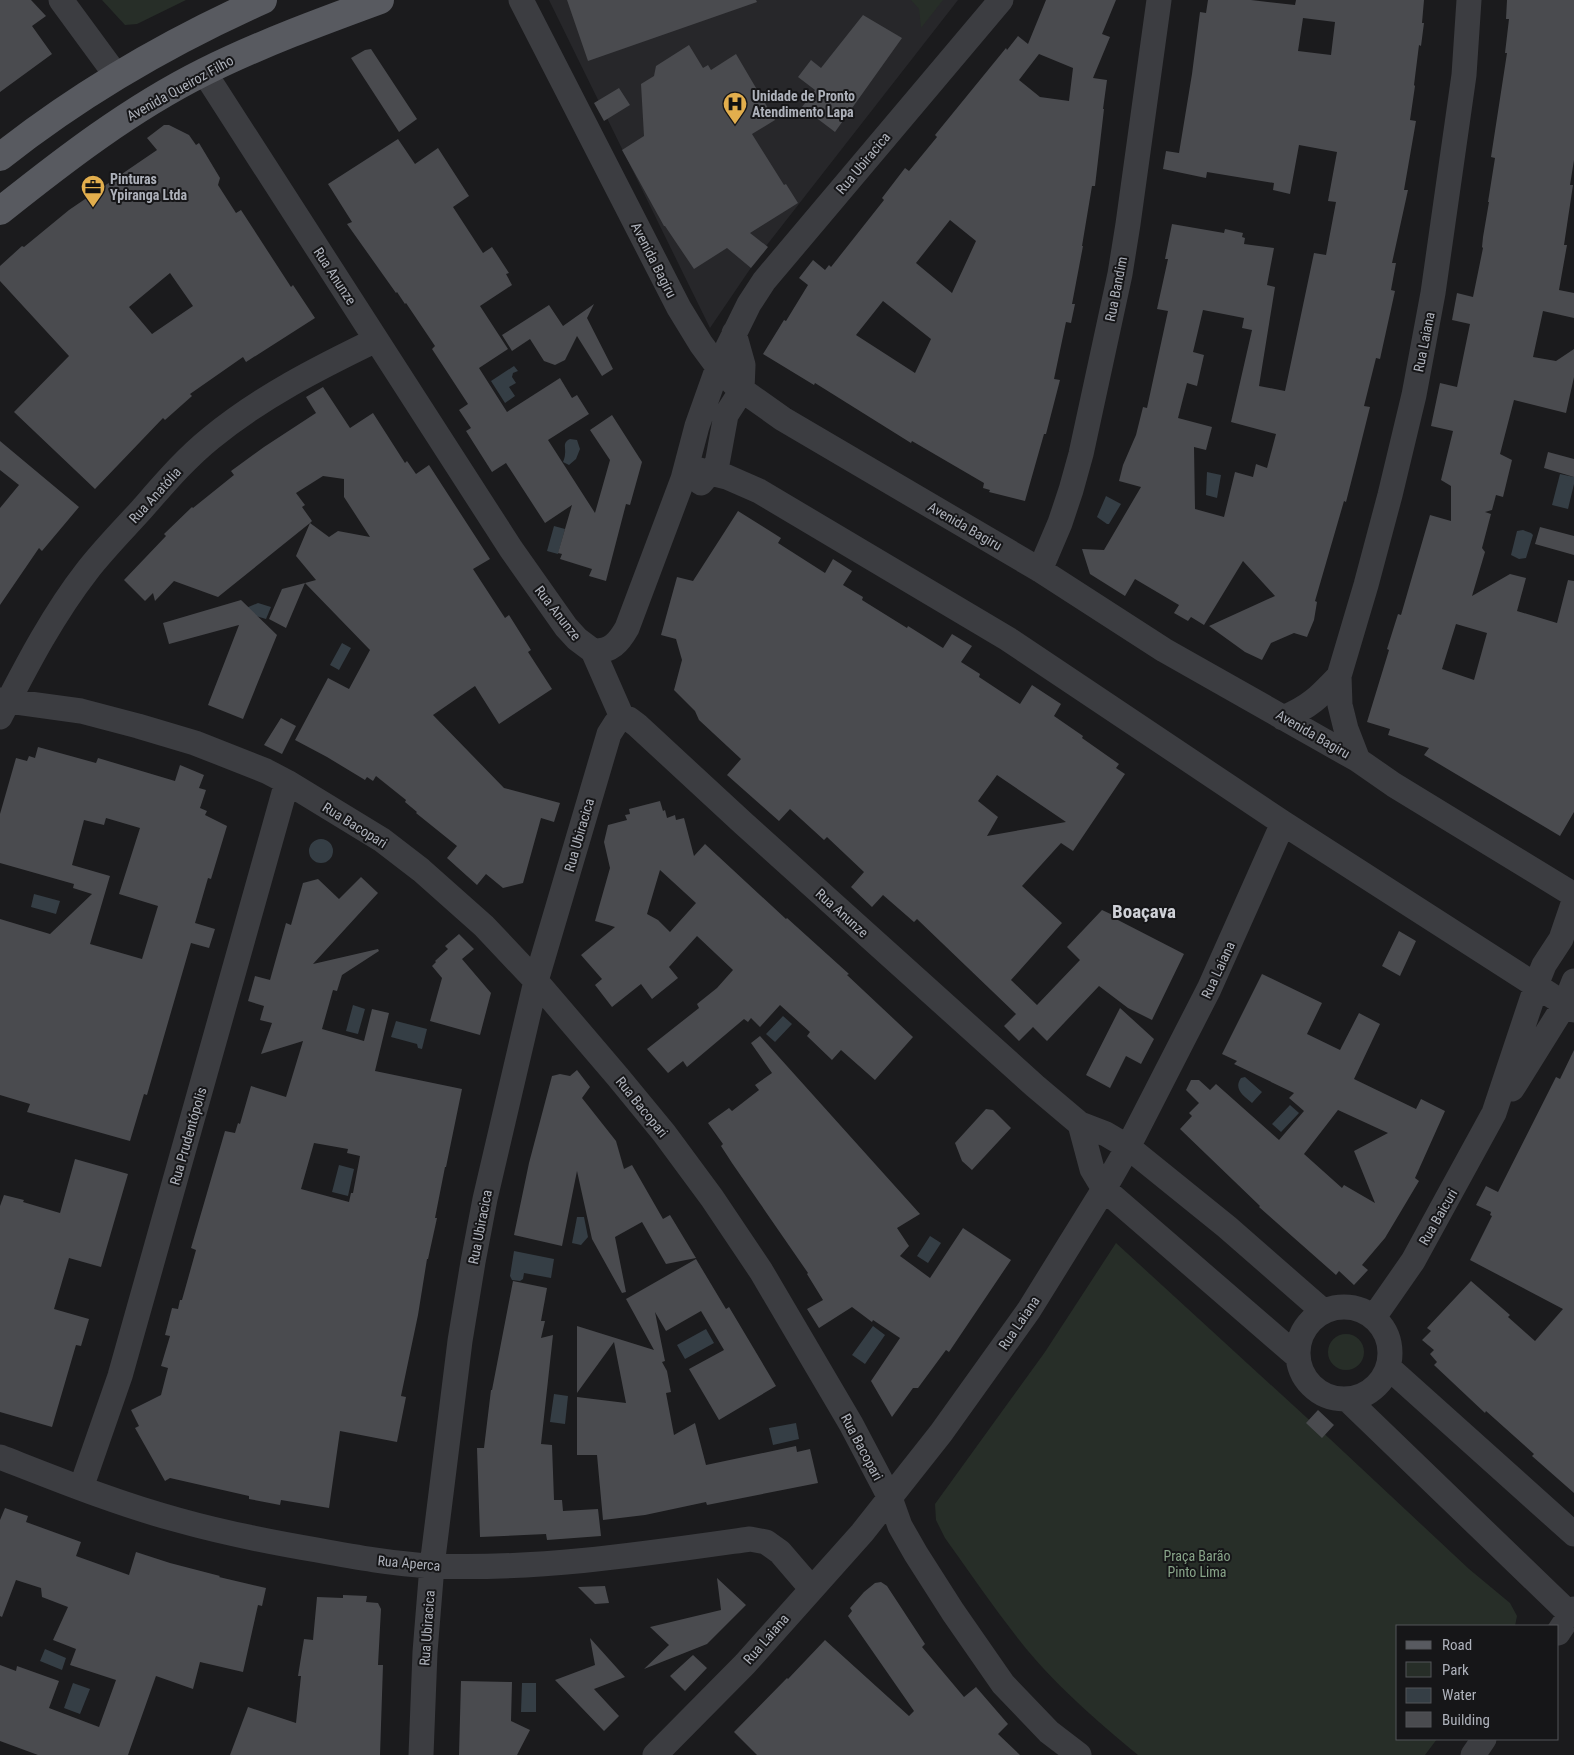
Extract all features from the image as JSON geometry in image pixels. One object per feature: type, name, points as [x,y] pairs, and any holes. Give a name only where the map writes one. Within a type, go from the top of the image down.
[{"type":"main road","points":[[0,157],[68,107],[116,75],[171,44],[262,0]]},
{"type":"main road","name":"Avenida Queiroz Filho","points":[[0,212],[59,164],[118,122],[165,93],[204,72],[306,27],[380,0]]},
{"type":"street","points":[[61,0],[116,75]]},
{"type":"street","name":"Avenida Bagiru","points":[[521,0],[679,308],[718,367],[742,390],[783,419],[1040,570],[1164,650],[1358,760],[1394,786],[1574,895]]},
{"type":"street","name":"Rua Ubiracica","points":[[593,651],[612,647],[619,641],[627,628],[663,532],[698,469],[697,426],[718,367],[749,304],[764,281],[1001,0]]},
{"type":"street","name":"Rua Bandim","points":[[1040,570],[1060,523],[1071,490],[1120,274],[1130,215],[1159,0]]},
{"type":"street","name":"Rua Laiana","points":[[1358,760],[1346,729],[1340,705],[1339,676],[1390,495],[1414,395],[1434,292],[1464,74],[1469,0]]},
{"type":"street","name":"Rua Anunze","points":[[204,72],[510,549],[553,610],[577,639],[593,651],[622,717],[632,721],[1017,1071],[1080,1124],[1106,1134],[1128,1147]]},
{"type":"street","points":[[734,333],[743,365],[742,390]]},
{"type":"street","name":"Rua Anatólia","points":[[3,706],[55,617],[87,571],[191,456],[258,404],[318,368],[376,340]]},
{"type":"street","name":"Rua Ubiracica","points":[[698,469],[717,464],[726,415],[742,390]]},
{"type":"street","points":[[698,469],[727,477],[759,490],[1008,639],[1283,823],[1536,986],[1571,998]]},
{"type":"street","name":"Rua Laiana","points":[[1283,718],[1316,700],[1339,676]]},
{"type":"street","name":"Rua Bacopari","points":[[3,706],[81,711],[138,726],[195,743],[288,782],[382,840],[420,870],[484,926],[536,981],[664,1133],[712,1198],[761,1272],[851,1424],[890,1498],[900,1526],[952,1612],[1003,1684],[1049,1732],[1079,1755]]},
{"type":"street","name":"Rua Ubiracica","points":[[421,1755],[425,1652],[432,1566],[460,1341],[485,1199],[536,981],[610,734],[616,722],[622,717]]},
{"type":"street","name":"Rua Prudentópolis","points":[[81,1488],[120,1376],[288,782]]},
{"type":"street","name":"Rua Laiana","points":[[655,1755],[745,1664],[862,1533],[941,1433],[1023,1317],[1104,1189],[1128,1147],[1209,989],[1283,823]]},
{"type":"street","name":"Rua Baicuri","points":[[1494,1114],[1536,986],[1544,965],[1561,939],[1574,901]]},
{"type":"street","name":"Rua Baicuri","points":[[1374,1317],[1413,1261],[1494,1114],[1520,1078],[1571,998]]},
{"type":"street","points":[[1080,1124],[1092,1170],[1104,1189],[1297,1356]]},
{"type":"street","points":[[1128,1147],[1227,1228],[1323,1311]]},
{"type":"street","points":[[1340,1306],[1358,1308],[1374,1317],[1386,1331],[1390,1349],[1388,1367],[1379,1383],[1365,1394],[1347,1399],[1329,1397],[1313,1388],[1302,1374],[1297,1356],[1299,1338],[1308,1322],[1323,1311],[1340,1306]]},
{"type":"street","points":[[1388,1367],[1574,1534]]},
{"type":"street","points":[[1347,1399],[1567,1619]]},
{"type":"street","name":"Rua Aperca","points":[[0,1458],[176,1520],[244,1537],[384,1562],[432,1566],[517,1565],[597,1560],[750,1539],[766,1542],[780,1552],[811,1588]]},
{"type":"street","points":[[1473,1755],[1483,1740]]},
{"type":"shaded area","name":"Unidade de Pronto Atendimento Lapa","points":[[549,0],[958,0],[763,250],[710,328]]},
{"type":"green space","points":[[102,0],[186,0],[137,24],[125,25]]},
{"type":"green space","points":[[911,0],[943,0],[921,28],[919,9]]},
{"type":"green space","name":"Praça Barão Pinto Lima","points":[[1116,1243],[1469,1569],[1510,1603],[1517,1616],[1515,1625],[1396,1625],[1396,1740],[1436,1740],[1425,1755],[1138,1755],[1076,1701],[1046,1671],[1001,1616],[945,1538],[936,1520],[935,1504],[1045,1352]]},
{"type":"green space","points":[[1346,1334],[1353,1335],[1359,1339],[1363,1345],[1363,1359],[1359,1365],[1353,1369],[1346,1370],[1339,1369],[1333,1365],[1329,1359],[1328,1352],[1329,1345],[1333,1339],[1339,1335]]},
{"type":"water","points":[[514,366],[518,371],[513,373],[512,377],[516,383],[509,387],[515,396],[505,403],[491,381]]},
{"type":"water","points":[[570,439],[577,440],[580,449],[576,459],[569,465],[563,462],[565,444]]},
{"type":"water","points":[[1207,472],[1221,475],[1217,498],[1206,495]]},
{"type":"water","points":[[1560,474],[1574,477],[1568,509],[1552,505]]},
{"type":"water","points":[[1106,496],[1121,504],[1109,524],[1097,517]]},
{"type":"water","points":[[554,526],[565,529],[558,554],[547,551]]},
{"type":"water","points":[[1523,530],[1533,535],[1526,558],[1519,559],[1511,555],[1517,531]]},
{"type":"water","points":[[258,603],[271,607],[266,619],[256,616],[246,608]]},
{"type":"water","points":[[342,643],[351,648],[339,670],[330,665]]},
{"type":"water","points":[[321,839],[330,842],[333,851],[330,860],[321,863],[312,860],[309,851],[312,842]]},
{"type":"water","points":[[34,894],[60,901],[56,914],[31,907]]},
{"type":"water","points":[[353,1005],[365,1009],[358,1034],[346,1031]]},
{"type":"water","points":[[783,1016],[792,1024],[775,1042],[766,1034]]},
{"type":"water","points":[[396,1021],[427,1029],[422,1049],[418,1048],[417,1044],[391,1037]]},
{"type":"water","points":[[1245,1077],[1262,1092],[1252,1103],[1243,1095],[1238,1086],[1241,1078]]},
{"type":"water","points":[[1290,1105],[1299,1113],[1281,1132],[1272,1124]]},
{"type":"water","points":[[339,1165],[354,1169],[348,1196],[332,1192]]},
{"type":"water","points":[[577,1217],[584,1217],[588,1237],[581,1245],[572,1243]]},
{"type":"water","points":[[930,1236],[941,1243],[928,1263],[917,1256]]},
{"type":"water","points":[[514,1251],[554,1259],[551,1278],[524,1273],[523,1279],[520,1281],[512,1280],[510,1276]]},
{"type":"water","points":[[873,1326],[885,1335],[865,1364],[852,1355]]},
{"type":"water","points":[[706,1329],[714,1343],[685,1359],[677,1345]]},
{"type":"water","points":[[554,1394],[568,1396],[565,1424],[550,1422]]},
{"type":"water","points":[[796,1423],[799,1439],[773,1445],[769,1428]]},
{"type":"water","points":[[45,1649],[66,1658],[62,1670],[40,1661]]},
{"type":"water","points":[[73,1683],[90,1689],[80,1714],[64,1708]]},
{"type":"water","points":[[522,1683],[536,1683],[536,1712],[521,1712]]},
{"type":"building","points":[[0,0],[31,0],[46,16],[32,26],[52,54],[0,92]]},
{"type":"building","points":[[567,0],[756,0],[757,2],[588,61]]},
{"type":"building","points":[[1046,0],[1116,0],[1102,34],[1110,37],[1093,78],[1107,80],[1095,186],[1092,186],[1072,304],[1075,304],[1071,323],[1066,322],[1054,379],[1060,380],[1046,434],[1044,434],[1025,501],[989,492],[990,490],[983,488],[984,483],[912,441],[911,443],[815,383],[814,385],[763,354],[808,285],[799,278],[813,260],[825,270],[829,265],[831,267],[884,200],[882,198],[905,168],[909,171],[937,137],[935,135],[1006,48],[1007,50],[1018,36],[1028,44]],"holes":[[[1039,54],[1073,68],[1069,101],[1040,97],[1019,80]],[[950,220],[976,241],[952,293],[916,263]],[[883,301],[931,339],[915,373],[856,335]]]},
{"type":"building","points":[[1208,0],[1251,0],[1295,5],[1296,0],[1424,0],[1422,23],[1424,23],[1421,46],[1419,45],[1410,120],[1416,121],[1404,190],[1408,190],[1392,263],[1396,263],[1391,290],[1395,291],[1380,359],[1376,358],[1364,406],[1370,407],[1346,502],[1344,501],[1315,601],[1317,602],[1314,620],[1307,637],[1294,633],[1271,643],[1262,660],[1245,652],[1209,626],[1275,596],[1243,561],[1204,625],[1191,617],[1188,621],[1174,613],[1179,605],[1135,579],[1125,596],[1090,574],[1082,549],[1104,550],[1141,487],[1119,481],[1123,465],[1136,435],[1143,407],[1147,408],[1168,311],[1157,309],[1168,259],[1165,259],[1172,224],[1224,233],[1225,229],[1243,233],[1242,237],[1245,238],[1244,244],[1274,248],[1267,285],[1275,287],[1259,386],[1285,391],[1314,253],[1326,255],[1336,202],[1328,201],[1337,152],[1299,145],[1290,194],[1273,190],[1274,183],[1207,172],[1206,178],[1163,169],[1166,151],[1179,153],[1200,12],[1206,13]],"holes":[[[1303,18],[1335,22],[1331,55],[1298,51]],[[1203,310],[1244,318],[1242,328],[1252,330],[1231,422],[1276,434],[1267,468],[1256,464],[1253,477],[1235,472],[1224,517],[1195,509],[1194,447],[1206,450],[1212,427],[1178,418],[1187,383],[1197,386],[1204,355],[1193,352]]]},
{"type":"building","points":[[1507,0],[1574,0],[1574,160],[1570,185],[1573,185],[1564,245],[1567,245],[1559,290],[1574,293],[1574,318],[1543,311],[1533,357],[1556,361],[1574,349],[1574,377],[1566,413],[1514,400],[1500,454],[1512,460],[1503,497],[1496,495],[1492,510],[1485,512],[1491,514],[1482,548],[1485,552],[1472,596],[1510,574],[1526,578],[1517,611],[1557,623],[1568,580],[1574,581],[1574,812],[1560,836],[1424,755],[1429,748],[1388,735],[1390,729],[1367,722],[1389,650],[1387,649],[1398,614],[1401,615],[1430,515],[1451,521],[1451,486],[1441,480],[1453,431],[1431,426],[1440,383],[1457,387],[1470,324],[1452,320],[1457,293],[1473,297],[1483,248],[1495,158],[1491,157],[1507,53],[1505,53],[1509,19],[1506,19]],"holes":[[[1456,624],[1487,633],[1474,680],[1442,669]]]},
{"type":"building","points":[[863,15],[902,38],[835,132],[802,107],[815,90],[798,77],[811,60],[821,68]]},
{"type":"building","points":[[689,45],[703,68],[708,65],[711,70],[736,54],[775,120],[752,134],[784,185],[786,184],[798,203],[750,233],[768,247],[751,268],[727,248],[694,269],[664,226],[622,150],[644,136],[641,84],[654,76],[656,66]]},
{"type":"building","points":[[371,49],[417,119],[399,132],[351,58],[365,50]]},
{"type":"building","points":[[619,88],[630,105],[604,121],[594,103]]},
{"type":"building","points":[[164,125],[169,125],[189,135],[196,145],[199,143],[220,178],[218,185],[236,213],[241,210],[291,287],[293,285],[315,318],[246,362],[243,357],[190,394],[192,396],[165,420],[163,418],[95,489],[14,412],[69,356],[0,281],[0,266],[22,246],[24,247],[69,210],[157,150],[147,138]],"holes":[[[170,273],[193,306],[152,334],[129,307]]]},
{"type":"building","points":[[398,139],[415,164],[438,148],[469,196],[453,207],[483,253],[492,247],[509,273],[506,274],[512,285],[480,306],[508,349],[479,368],[507,412],[560,378],[572,398],[577,395],[589,414],[548,440],[595,513],[610,460],[590,430],[612,415],[642,462],[630,505],[626,504],[606,581],[589,576],[592,569],[560,559],[562,554],[558,553],[572,505],[545,523],[506,463],[492,472],[466,431],[471,428],[459,410],[468,404],[432,349],[435,346],[406,303],[396,293],[347,224],[352,222],[328,184]]},
{"type":"building","points":[[594,304],[587,318],[613,369],[602,376],[577,336],[565,360],[555,365],[544,361],[530,339],[512,351],[502,335],[549,305],[563,326]]},
{"type":"building","points":[[323,387],[350,428],[373,413],[405,463],[407,461],[416,474],[429,465],[490,559],[473,569],[505,618],[509,615],[531,650],[528,652],[552,689],[499,724],[475,686],[433,715],[504,788],[560,803],[554,822],[541,818],[523,883],[503,888],[486,874],[477,885],[447,858],[457,846],[416,813],[405,802],[406,800],[376,776],[373,781],[367,777],[365,780],[295,740],[328,678],[349,689],[370,650],[305,583],[316,580],[296,556],[310,523],[218,597],[174,581],[155,601],[153,593],[145,601],[124,580],[166,536],[164,534],[192,507],[234,475],[231,471],[316,413],[306,397]],"holes":[[[323,476],[344,479],[344,497],[370,537],[338,531],[329,537],[310,523],[312,521],[302,507],[305,505],[296,493]]]},
{"type":"building","points":[[0,441],[79,507],[42,551],[39,548],[0,605],[0,508],[19,485],[0,470]]},
{"type":"building","points":[[1548,452],[1574,459],[1574,477],[1544,468]]},
{"type":"building","points":[[738,511],[781,538],[778,543],[825,573],[833,559],[852,571],[843,585],[863,597],[862,600],[907,628],[908,626],[943,648],[952,634],[972,646],[961,662],[980,674],[979,677],[1020,704],[1032,685],[1061,704],[1054,716],[1119,764],[1116,768],[1125,774],[1073,851],[1061,843],[1022,886],[1062,923],[1011,980],[1037,1005],[1080,960],[1067,947],[1102,910],[1184,954],[1152,1020],[1128,1008],[1099,986],[1047,1041],[1033,1027],[1019,1041],[1004,1026],[1016,1014],[917,919],[914,922],[883,895],[872,907],[851,887],[864,872],[827,837],[824,840],[790,809],[779,821],[727,775],[741,759],[699,720],[695,711],[674,690],[682,660],[676,639],[661,635],[677,577],[693,581]],"holes":[[[997,775],[1066,822],[987,836],[998,817],[978,801]]]},
{"type":"building","points":[[1540,527],[1574,536],[1574,555],[1535,544]]},
{"type":"building","points":[[305,583],[286,628],[269,619],[282,589]]},
{"type":"building","points":[[241,600],[277,635],[243,719],[208,705],[239,625],[169,644],[163,623]]},
{"type":"building","points":[[281,718],[296,726],[282,754],[264,745]]},
{"type":"building","points":[[38,747],[96,763],[98,758],[175,781],[180,765],[204,775],[199,788],[206,790],[200,808],[207,811],[205,815],[227,826],[211,879],[208,878],[195,923],[215,929],[209,948],[191,943],[147,1095],[144,1094],[130,1141],[27,1112],[30,1104],[0,1095],[0,919],[50,934],[92,894],[73,888],[74,884],[0,863],[0,814],[16,758],[27,761],[29,756],[35,758]],"holes":[[[106,818],[140,828],[119,894],[158,906],[142,959],[90,944],[110,876],[72,865],[84,820],[104,825]]]},
{"type":"building","points":[[660,801],[667,818],[675,815],[676,820],[684,818],[694,856],[705,844],[849,974],[847,975],[913,1037],[875,1080],[841,1050],[832,1060],[807,1036],[810,1032],[780,1005],[760,1027],[751,1018],[748,1022],[744,1019],[687,1067],[683,1061],[668,1073],[647,1049],[699,1008],[697,1004],[717,988],[733,970],[697,936],[669,967],[678,978],[652,999],[641,984],[612,1007],[595,985],[602,979],[581,955],[615,927],[595,921],[610,868],[604,842],[608,825],[627,820],[625,815],[630,814],[629,809]],"holes":[[[660,870],[696,903],[670,932],[658,920],[647,914]]]},
{"type":"building","points":[[361,877],[378,893],[313,964],[378,949],[379,951],[342,975],[337,991],[333,990],[322,1029],[364,1041],[372,1009],[389,1013],[375,1071],[462,1089],[401,1396],[406,1397],[397,1442],[340,1431],[329,1508],[281,1500],[280,1505],[249,1499],[249,1496],[170,1478],[165,1481],[135,1428],[139,1426],[131,1410],[161,1395],[168,1368],[161,1366],[170,1336],[165,1335],[172,1308],[178,1309],[180,1300],[182,1300],[196,1250],[191,1248],[225,1131],[235,1133],[238,1123],[240,1124],[251,1086],[286,1097],[303,1041],[261,1054],[272,1023],[260,1020],[264,1006],[248,1001],[255,976],[270,980],[286,923],[291,925],[303,883],[318,879],[339,899]],"holes":[[[314,1143],[348,1149],[347,1153],[360,1156],[353,1193],[351,1193],[349,1202],[301,1189]]]},
{"type":"building","points":[[1399,931],[1416,941],[1400,976],[1382,966]]},
{"type":"building","points":[[459,934],[474,949],[462,959],[491,993],[480,1035],[430,1021],[442,978],[432,966],[448,949],[445,946]]},
{"type":"building","points":[[1262,974],[1322,1003],[1307,1034],[1340,1050],[1359,1013],[1380,1024],[1354,1079],[1416,1109],[1421,1099],[1445,1111],[1415,1178],[1419,1181],[1385,1238],[1362,1265],[1368,1270],[1354,1285],[1339,1271],[1336,1275],[1259,1207],[1180,1129],[1192,1116],[1189,1113],[1199,1103],[1186,1090],[1191,1080],[1199,1080],[1210,1090],[1216,1084],[1279,1140],[1304,1111],[1289,1098],[1294,1093],[1234,1064],[1237,1061],[1222,1054]],"holes":[[[1338,1110],[1388,1133],[1354,1151],[1375,1203],[1344,1185],[1342,1188],[1304,1154]]]},
{"type":"building","points":[[1120,1008],[1154,1039],[1141,1064],[1126,1056],[1110,1088],[1086,1075]]},
{"type":"building","points":[[760,1036],[920,1214],[897,1228],[909,1246],[900,1256],[930,1278],[963,1228],[1011,1260],[949,1352],[946,1350],[918,1388],[913,1388],[892,1417],[871,1381],[900,1338],[873,1320],[872,1322],[852,1307],[819,1328],[807,1309],[823,1300],[808,1273],[732,1163],[721,1146],[723,1144],[708,1123],[729,1108],[732,1111],[759,1090],[755,1085],[772,1073],[751,1043]]},
{"type":"building","points":[[1574,1050],[1574,1493],[1532,1456],[1534,1454],[1486,1411],[1485,1413],[1434,1365],[1437,1362],[1430,1354],[1434,1350],[1422,1340],[1431,1331],[1427,1328],[1471,1281],[1510,1315],[1508,1317],[1535,1341],[1563,1309],[1470,1260],[1492,1216],[1490,1215],[1491,1212],[1476,1205],[1486,1186],[1498,1192],[1556,1077],[1560,1079]]},
{"type":"building","points":[[577,1070],[590,1087],[582,1098],[616,1141],[624,1169],[632,1165],[663,1219],[670,1215],[696,1258],[666,1264],[642,1222],[615,1237],[626,1292],[622,1293],[592,1239],[577,1171],[562,1246],[514,1235],[529,1163],[552,1076],[560,1074],[570,1076]]},
{"type":"building","points":[[986,1109],[993,1110],[1011,1128],[972,1170],[962,1161],[955,1143]]},
{"type":"building","points":[[75,1159],[128,1174],[101,1267],[69,1258],[54,1309],[89,1319],[81,1346],[76,1345],[52,1427],[0,1412],[0,1206],[4,1195],[60,1213]]},
{"type":"building","points":[[696,1259],[726,1309],[729,1307],[776,1386],[719,1420],[689,1369],[724,1350],[701,1311],[666,1331],[655,1312],[665,1361],[662,1362],[667,1371],[671,1392],[666,1393],[674,1435],[695,1423],[706,1465],[796,1446],[797,1452],[810,1449],[818,1483],[707,1505],[706,1502],[645,1515],[603,1520],[597,1455],[577,1455],[577,1397],[626,1403],[614,1342],[577,1393],[577,1326],[654,1350],[626,1299]]},
{"type":"building","points":[[513,1281],[547,1288],[541,1321],[545,1321],[541,1338],[553,1335],[541,1444],[552,1445],[554,1500],[562,1500],[563,1511],[598,1509],[601,1536],[547,1540],[546,1534],[480,1537],[477,1448],[484,1448],[491,1390]]},
{"type":"building","points":[[1318,1410],[1334,1425],[1322,1438],[1306,1423]]},
{"type":"building","points":[[5,1508],[28,1516],[26,1522],[81,1542],[76,1556],[129,1575],[136,1552],[219,1577],[266,1588],[262,1606],[258,1605],[243,1672],[200,1662],[193,1689],[156,1676],[128,1755],[38,1755],[0,1741],[0,1665],[16,1671],[17,1666],[59,1681],[49,1708],[99,1727],[116,1680],[70,1665],[76,1649],[53,1640],[68,1607],[42,1597],[41,1588],[16,1580],[2,1617],[0,1616],[0,1520]]},
{"type":"building","points":[[717,1578],[746,1605],[707,1644],[644,1669],[669,1645],[650,1627],[721,1610]]},
{"type":"building","points":[[881,1582],[887,1586],[925,1644],[922,1647],[964,1697],[976,1687],[1008,1724],[998,1734],[1020,1755],[757,1755],[734,1732],[825,1640],[909,1716],[914,1711],[848,1616],[852,1611],[850,1608],[864,1592],[875,1583]]},
{"type":"building","points":[[605,1586],[609,1603],[595,1604],[578,1587]]},
{"type":"building","points":[[343,1595],[367,1596],[366,1602],[378,1603],[381,1609],[378,1665],[383,1665],[380,1755],[230,1755],[248,1707],[296,1723],[301,1676],[298,1676],[304,1639],[313,1640],[317,1597],[343,1598]]},
{"type":"building","points":[[590,1638],[625,1677],[594,1689],[619,1716],[604,1731],[555,1680],[595,1665]]},
{"type":"building","points":[[693,1655],[707,1668],[685,1691],[670,1676]]},
{"type":"building","points":[[461,1681],[512,1682],[511,1721],[530,1730],[517,1755],[459,1755]]},
{"type":"place","name":"Unidade de Pronto Atendimento Lapa","points":[[735,125]]},
{"type":"place","name":"Pinturas Ypiranga Ltda","points":[[93,208]]},
{"type":"district","name":"Boaçava","points":[[1144,911]]}]
